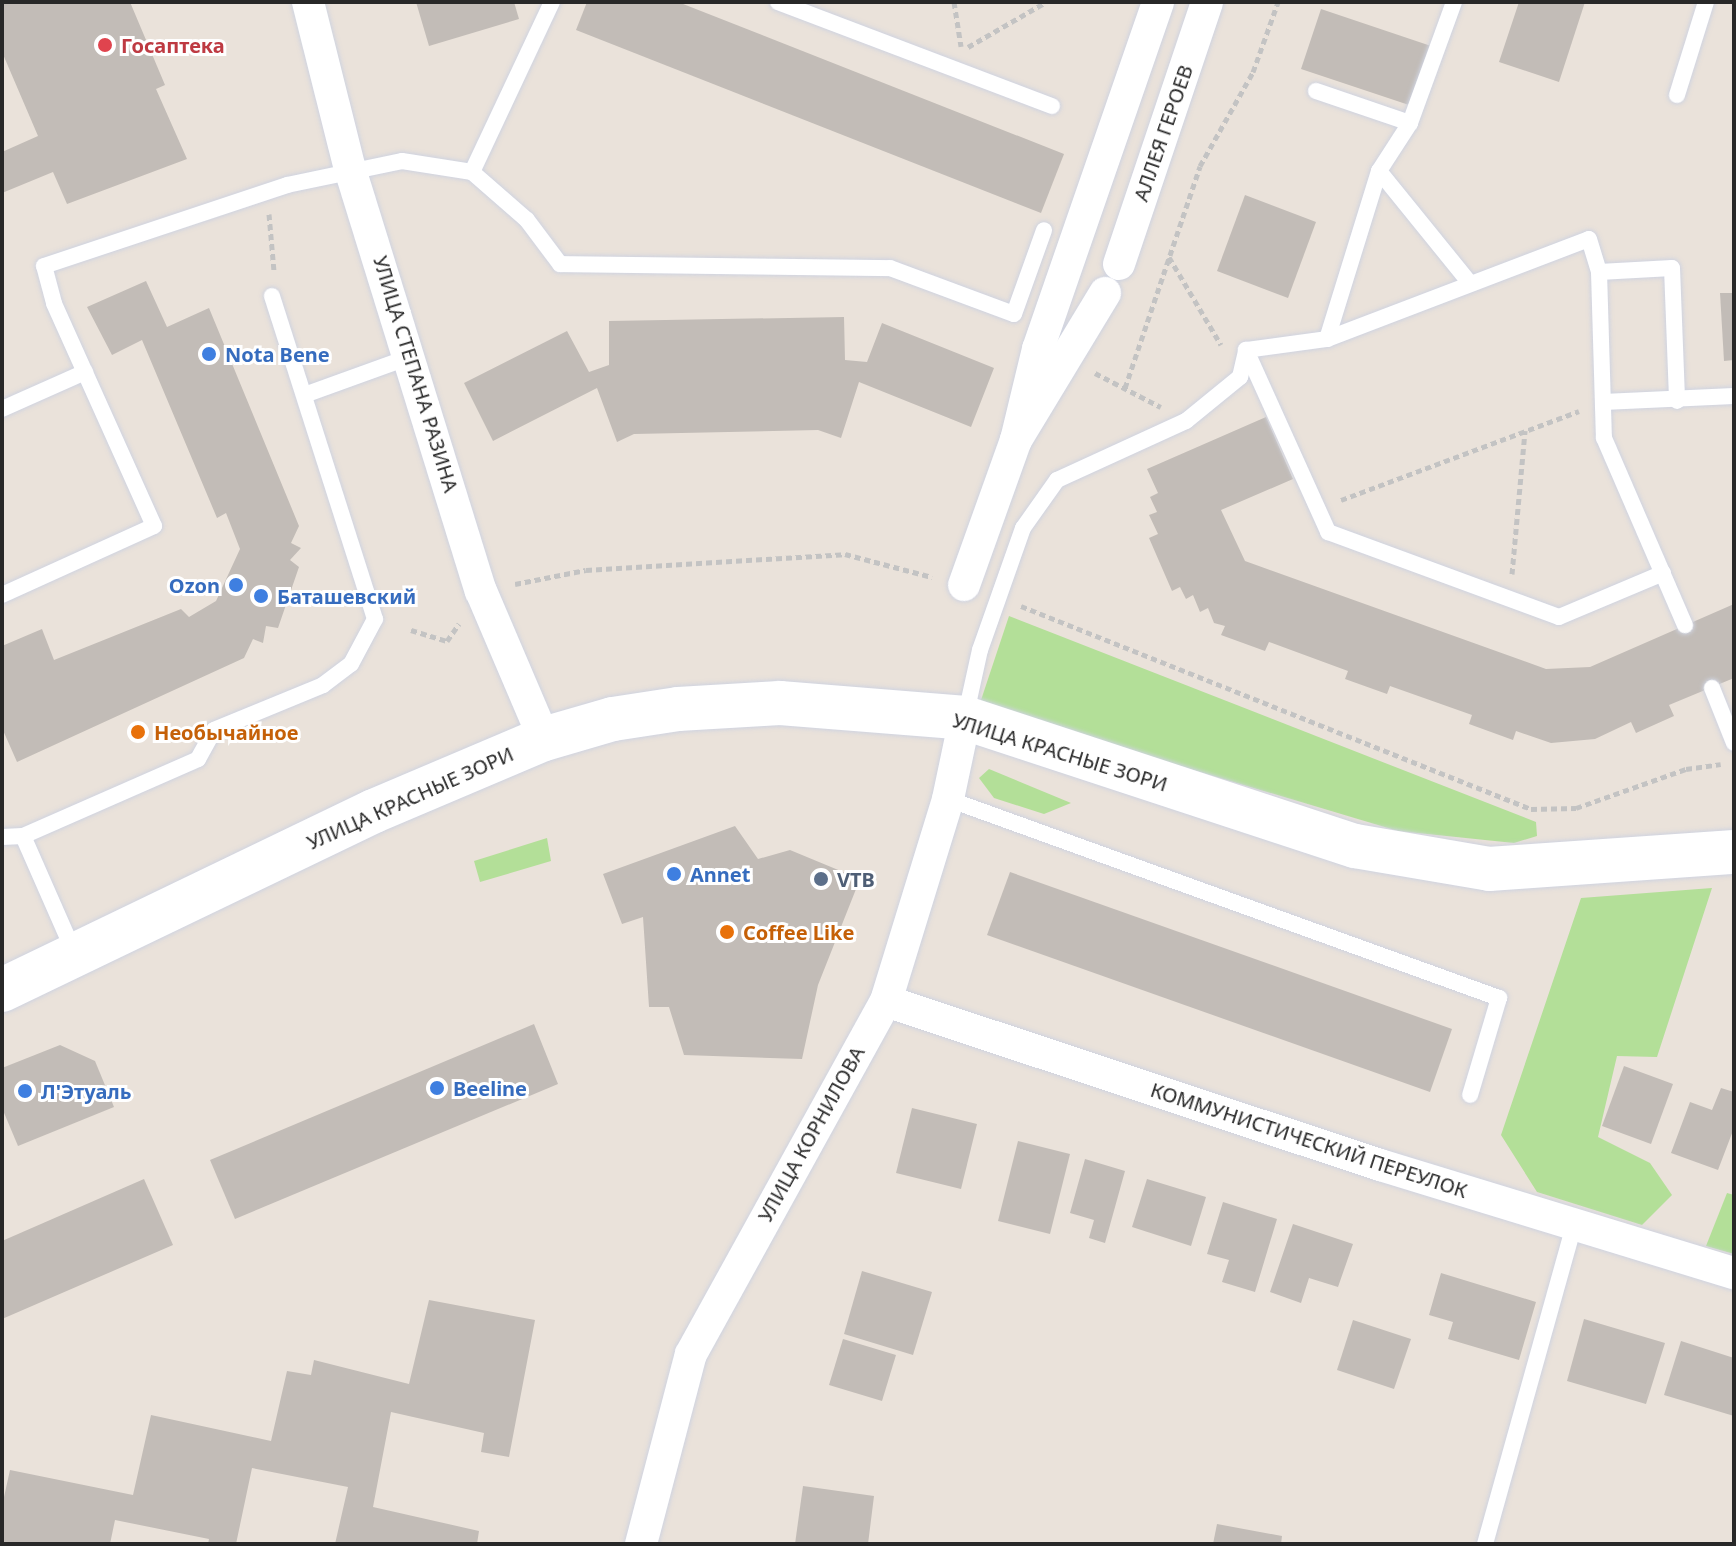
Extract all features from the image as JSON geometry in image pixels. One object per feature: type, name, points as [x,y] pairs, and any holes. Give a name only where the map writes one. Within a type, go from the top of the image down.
[{"type":"main road","name":"УЛИЦА КРАСНЫЕ ЗОРИ","points":[[2,990],[374,811],[544,739],[613,719],[780,703],[965,718],[1355,846],[1425,860],[1489,869],[1734,852]]},
{"type":"street","name":"УЛИЦА СТЕПАНА РАЗИНА","points":[[308,2],[350,169],[412,356],[481,591],[544,739]]},
{"type":"street","points":[[964,585],[1016,440],[1038,349],[1158,2]]},
{"type":"street","name":"АЛЛЕЯ ГЕРОЕВ","points":[[1119,264],[1207,2]]},
{"type":"street","points":[[1016,440],[1068,359],[1105,293]]},
{"type":"street","name":"УЛИЦА КОРНИЛОВА","points":[[641,1544],[691,1354],[886,1001],[948,799],[965,718]]},
{"type":"street","name":"КОММУНИСТИЧЕСКИЙ ПЕРЕУЛОК","points":[[886,1001],[1380,1165],[1734,1273]]},
{"type":"lane","points":[[472,172],[552,2]]},
{"type":"lane","points":[[778,2],[1052,106]]},
{"type":"lane","points":[[1327,339],[1379,171],[1410,123],[1454,2]]},
{"type":"lane","points":[[1677,95],[1706,2]]},
{"type":"lane","points":[[1316,91],[1410,123]]},
{"type":"lane","points":[[2,595],[154,526],[85,372],[44,266],[265,192],[350,169],[402,161],[472,172],[527,220],[560,264],[890,268],[1014,314],[1044,230]]},
{"type":"lane","points":[[1379,171],[1468,281]]},
{"type":"lane","points":[[1246,350],[1327,339],[1468,281],[1589,239],[1599,272],[1604,438],[1685,625]]},
{"type":"lane","points":[[1599,272],[1672,268],[1677,401]]},
{"type":"lane","points":[[2,837],[23,836],[198,759],[214,730],[323,685],[351,664],[375,619],[307,394],[272,296]]},
{"type":"lane","points":[[965,718],[980,650],[1023,528],[1057,480],[1186,421],[1240,377],[1246,350]]},
{"type":"lane","points":[[1246,350],[1328,532],[1559,617],[1663,573]]},
{"type":"lane","points":[[307,394],[412,356]]},
{"type":"lane","points":[[2,409],[85,372]]},
{"type":"lane","points":[[1603,402],[1734,396]]},
{"type":"lane","points":[[1712,688],[1734,743]]},
{"type":"lane","points":[[948,799],[1499,998],[1470,1095]]},
{"type":"lane","points":[[23,836],[75,953]]},
{"type":"lane","points":[[1485,1544],[1575,1222]]},
{"type":"path","points":[[954,2],[962,51],[1046,2]]},
{"type":"path","points":[[1125,388],[1200,166],[1253,72],[1278,2]]},
{"type":"path","points":[[265,192],[276,247],[272,296]]},
{"type":"path","points":[[1169,257],[1240,377]]},
{"type":"path","points":[[1068,359],[1186,421]]},
{"type":"path","points":[[1317,509],[1603,402]]},
{"type":"path","points":[[1509,599],[1525,431]]},
{"type":"path","points":[[411,630],[447,641],[481,591],[586,570],[845,554],[964,585]]},
{"type":"path","points":[[999,597],[1531,809],[1576,808],[1686,769],[1734,762]]},
{"type":"green space","points":[[1009,616],[1536,822],[1537,836],[1514,843],[1398,831],[979,706]]},
{"type":"green space","points":[[989,769],[1071,803],[1044,814],[994,798],[979,778]]},
{"type":"green space","points":[[547,838],[551,861],[480,882],[474,861]]},
{"type":"green space","points":[[1712,888],[1657,1057],[1617,1056],[1598,1137],[1650,1163],[1672,1195],[1642,1225],[1537,1192],[1501,1135],[1581,898]]},
{"type":"green space","points":[[1727,1193],[1734,1195],[1734,1254],[1706,1246]]},
{"type":"building","points":[[9,2],[130,2],[165,85],[156,89],[187,159],[67,204],[53,172],[2,193],[2,152],[38,136],[2,52],[2,5]]},
{"type":"building","points":[[416,2],[514,2],[519,19],[429,46]]},
{"type":"building","points":[[587,2],[678,2],[1064,154],[1041,213],[576,30]]},
{"type":"building","points":[[1519,2],[1585,2],[1559,82],[1499,62]]},
{"type":"building","points":[[1321,9],[1431,46],[1412,106],[1301,69]]},
{"type":"building","points":[[1245,195],[1316,222],[1288,298],[1217,271]]},
{"type":"building","points":[[146,281],[167,327],[209,308],[299,526],[291,543],[301,548],[290,560],[299,567],[278,628],[266,626],[263,643],[253,639],[244,658],[17,762],[2,728],[2,646],[42,629],[54,660],[181,609],[189,617],[216,601],[240,549],[226,513],[217,518],[142,340],[112,355],[87,307]]},
{"type":"building","points":[[1720,293],[1734,293],[1734,360],[1724,361]]},
{"type":"building","points":[[844,317],[845,360],[867,362],[882,323],[994,368],[971,427],[859,382],[841,438],[818,430],[634,434],[617,442],[597,388],[493,441],[464,383],[567,331],[589,372],[609,365],[609,321]]},
{"type":"building","points":[[1266,417],[1293,479],[1221,510],[1245,561],[1546,669],[1590,667],[1734,604],[1734,678],[1669,705],[1674,716],[1636,733],[1631,722],[1595,739],[1551,743],[1516,731],[1513,740],[1469,724],[1472,715],[1390,686],[1387,694],[1345,679],[1348,671],[1269,642],[1265,651],[1221,635],[1225,626],[1214,623],[1208,608],[1200,612],[1193,595],[1186,599],[1180,587],[1172,591],[1149,538],[1158,534],[1149,515],[1157,512],[1150,497],[1158,493],[1147,469]]},
{"type":"building","points":[[735,826],[758,859],[790,850],[860,879],[818,985],[802,1059],[684,1055],[669,1007],[649,1007],[643,917],[622,924],[603,874]]},
{"type":"building","points":[[1010,872],[1452,1029],[1430,1092],[987,935]]},
{"type":"building","points":[[534,1024],[558,1084],[235,1219],[210,1160]]},
{"type":"building","points":[[60,1045],[95,1061],[114,1107],[18,1146],[2,1108],[2,1068]]},
{"type":"building","points":[[1624,1066],[1673,1084],[1651,1144],[1602,1126]]},
{"type":"building","points":[[1721,1088],[1734,1092],[1734,1128],[1718,1170],[1671,1153],[1690,1102],[1712,1110]]},
{"type":"building","points":[[912,1108],[977,1124],[961,1189],[896,1173]]},
{"type":"building","points":[[1018,1141],[1070,1154],[1050,1234],[998,1221]]},
{"type":"building","points":[[1085,1159],[1125,1171],[1105,1243],[1089,1238],[1094,1220],[1070,1213]]},
{"type":"building","points":[[144,1179],[173,1245],[2,1319],[2,1241]]},
{"type":"building","points":[[1147,1179],[1206,1197],[1191,1246],[1132,1227]]},
{"type":"building","points":[[1223,1202],[1277,1219],[1255,1292],[1222,1282],[1229,1260],[1207,1254]]},
{"type":"building","points":[[1293,1224],[1353,1244],[1338,1287],[1309,1278],[1301,1303],[1270,1292]]},
{"type":"building","points":[[862,1271],[932,1292],[913,1355],[844,1334]]},
{"type":"building","points":[[1441,1273],[1536,1302],[1519,1360],[1448,1339],[1453,1322],[1429,1315]]},
{"type":"building","points":[[429,1300],[535,1320],[509,1457],[481,1452],[484,1433],[391,1412],[373,1507],[479,1531],[477,1544],[335,1544],[348,1487],[252,1468],[236,1544],[208,1544],[209,1539],[115,1520],[110,1544],[2,1544],[2,1506],[10,1470],[133,1495],[151,1415],[271,1441],[287,1371],[311,1375],[314,1360],[409,1384]]},
{"type":"building","points":[[1584,1319],[1665,1343],[1646,1404],[1567,1381]]},
{"type":"building","points":[[1353,1320],[1411,1339],[1394,1389],[1337,1370]]},
{"type":"building","points":[[843,1339],[896,1355],[882,1401],[829,1385]]},
{"type":"building","points":[[1681,1341],[1734,1358],[1734,1416],[1664,1395]]},
{"type":"building","points":[[803,1486],[874,1496],[868,1544],[795,1544]]},
{"type":"building","points":[[1217,1524],[1282,1536],[1281,1544],[1213,1544]]},
{"type":"place","name":"Госаптека","points":[[105,45]]},
{"type":"place","name":"Nota Bene","points":[[209,354]]},
{"type":"place","name":"Ozon","points":[[236,585]]},
{"type":"place","name":"Баташевский","points":[[261,596]]},
{"type":"place","name":"Необычайное","points":[[138,732]]},
{"type":"place","name":"Annet","points":[[674,874]]},
{"type":"place","name":"VTB","points":[[821,879]]},
{"type":"place","name":"Coffee Like","points":[[727,932]]},
{"type":"place","name":"Beeline","points":[[437,1088]]},
{"type":"place","name":"Л'Этуаль","points":[[25,1091]]}]
